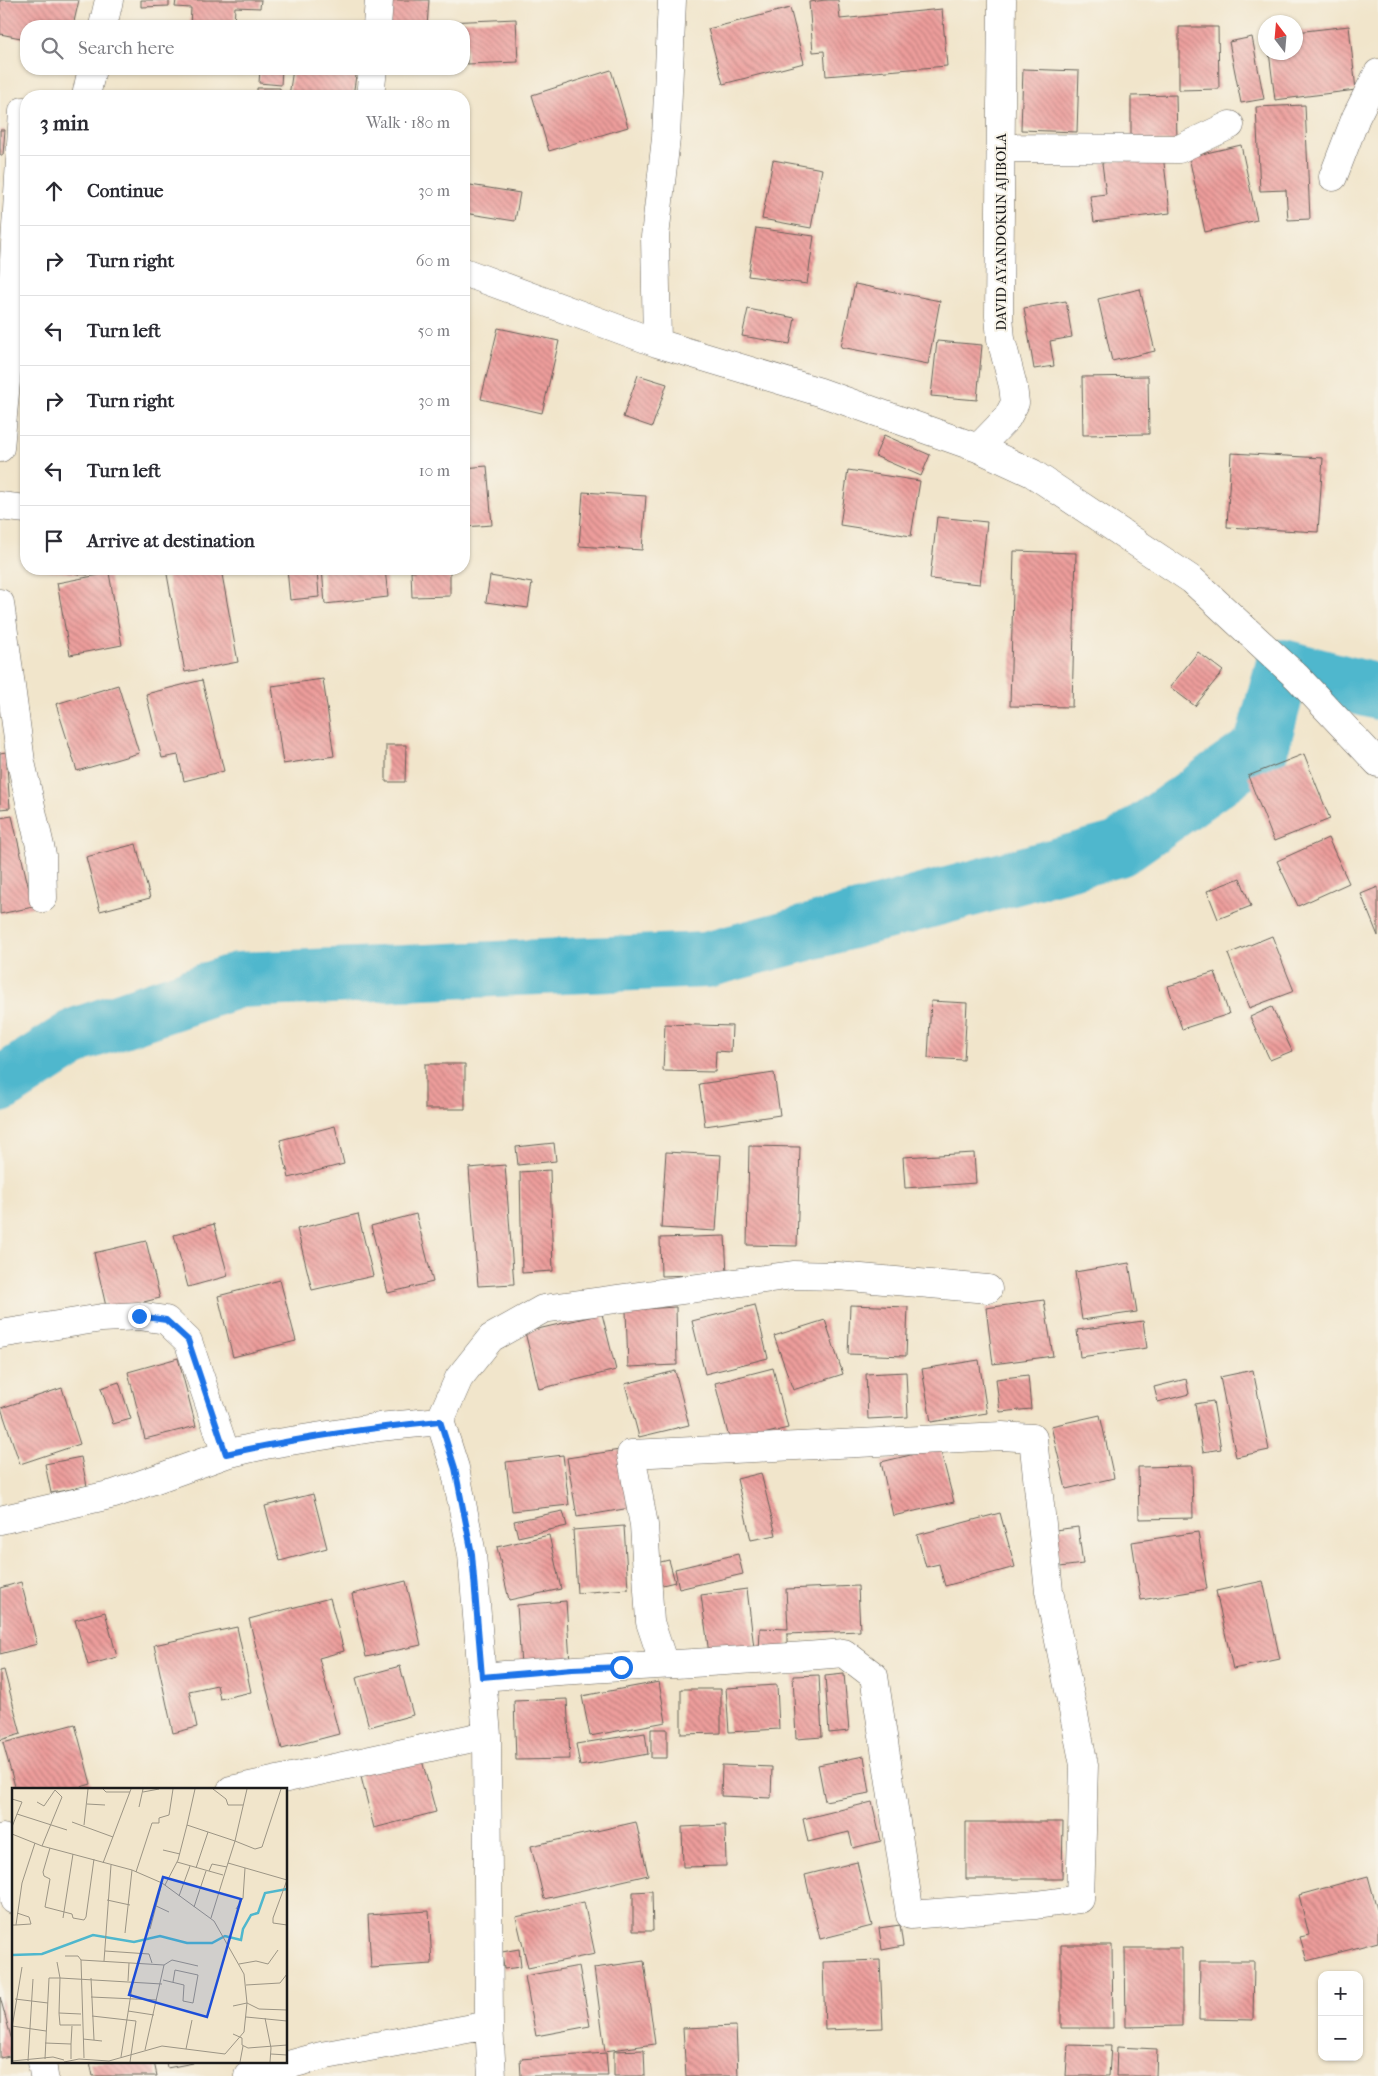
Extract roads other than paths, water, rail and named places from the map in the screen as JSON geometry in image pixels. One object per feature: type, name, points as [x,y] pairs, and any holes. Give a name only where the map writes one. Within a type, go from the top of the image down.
[{"type":"street","points":[[104,20],[109,0]]},
{"type":"street","points":[[377,20],[379,0]]},
{"type":"street","points":[[658,343],[655,237],[666,138],[672,0]]},
{"type":"street","name":"DAVID AYANDOKUN AJIBOLA","points":[[978,448],[1007,418],[1015,403],[1013,386],[1001,339],[999,316],[1002,0]]},
{"type":"street","points":[[1333,178],[1356,117],[1378,73]]},
{"type":"street","points":[[87,90],[91,75]]},
{"type":"street","points":[[371,90],[372,75]]},
{"type":"street","points":[[0,448],[8,360],[16,110]]},
{"type":"street","points":[[1002,148],[1179,149],[1230,125]]},
{"type":"street","points":[[470,274],[658,343],[820,392],[978,448],[1032,473],[1192,580],[1297,677],[1378,762]]},
{"type":"street","points":[[0,506],[20,508]]},
{"type":"street","points":[[0,603],[21,762],[42,855],[43,898]]},
{"type":"street","points":[[492,2076],[489,2025],[487,1735],[472,1554],[455,1468],[440,1421],[459,1378],[492,1338],[543,1309],[793,1276],[838,1276],[988,1289]]},
{"type":"street","points":[[0,1334],[102,1318],[139,1316],[166,1320],[188,1340],[226,1454]]},
{"type":"street","points":[[0,1520],[114,1494],[226,1454],[265,1445],[379,1427],[440,1421]]},
{"type":"street","points":[[482,1677],[572,1669],[621,1667],[844,1653],[874,1676],[910,1914],[1036,1905],[1080,1899],[1084,1765],[1049,1591],[1034,1438],[1002,1436],[631,1454],[644,1525],[650,1622],[664,1664]]},
{"type":"street","points":[[621,1667],[650,1622]]},
{"type":"street","points":[[240,1788],[487,1735]]},
{"type":"street","points":[[6,1838],[12,1884]]},
{"type":"street","points":[[248,2076],[321,2056],[489,2025]]},
{"type":"waterway","points":[[0,1085],[78,1035],[238,980],[706,960],[1119,849],[1261,748],[1283,667],[1378,692]]}]
